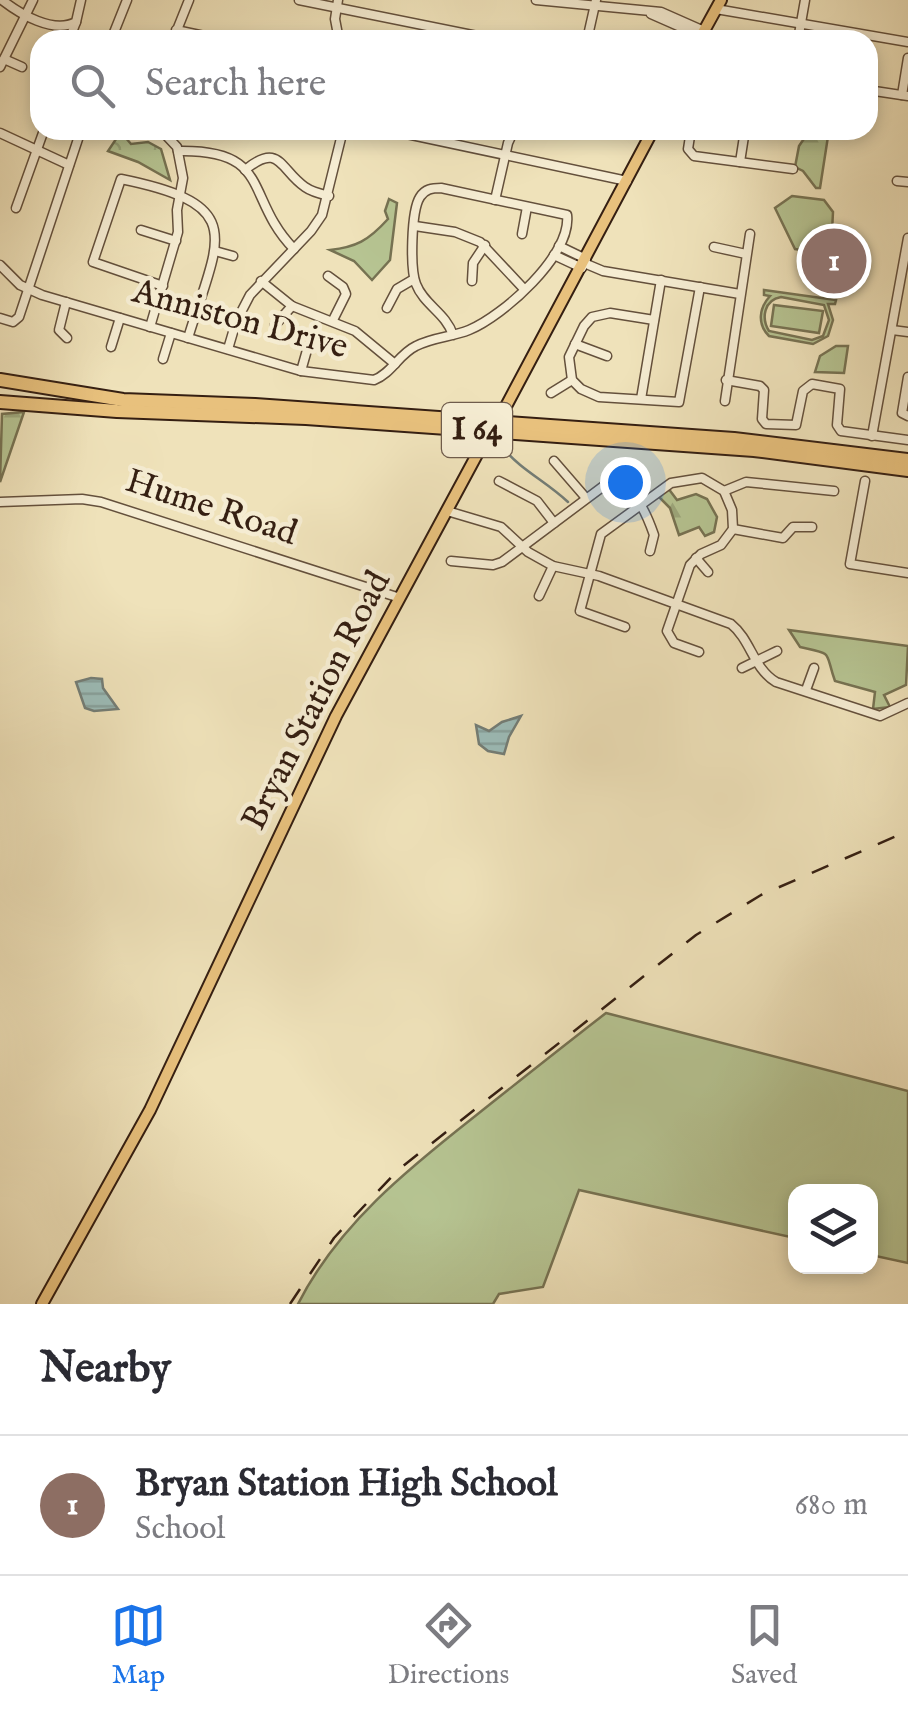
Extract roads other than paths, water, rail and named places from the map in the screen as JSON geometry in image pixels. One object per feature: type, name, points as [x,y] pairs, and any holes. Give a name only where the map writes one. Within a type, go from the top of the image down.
[{"type":"highway","name":"I 64","points":[[0,379],[89,396],[734,439],[908,460]]},
{"type":"highway","name":"I 64","points":[[0,402],[291,416],[754,450],[908,470]]},
{"type":"main road","points":[[704,30],[717,7]]},
{"type":"main road","name":"Bryan Station Road","points":[[42,1304],[150,1110],[307,776],[647,140]]},
{"type":"street","points":[[2,0],[26,16],[67,26],[76,22]]},
{"type":"street","points":[[22,66],[2,63],[33,0]]},
{"type":"street","points":[[73,30],[80,0]]},
{"type":"street","points":[[115,30],[127,0]]},
{"type":"street","points":[[176,30],[188,0]]},
{"type":"street","points":[[299,0],[338,4],[453,30]]},
{"type":"street","points":[[536,0],[596,2],[660,14],[691,30]]},
{"type":"street","points":[[660,14],[667,0]]},
{"type":"street","points":[[797,30],[803,0]]},
{"type":"street","points":[[589,30],[596,2]]},
{"type":"street","points":[[338,4],[339,30]]},
{"type":"street","points":[[717,7],[819,30]]},
{"type":"street","points":[[878,40],[908,44]]},
{"type":"street","points":[[878,91],[905,95],[908,58]]},
{"type":"street","points":[[0,132],[69,165]]},
{"type":"street","points":[[16,208],[40,140]]},
{"type":"street","points":[[0,318],[12,322],[18,317],[78,140]]},
{"type":"street","points":[[150,326],[176,241],[184,178],[173,140]]},
{"type":"street","points":[[228,350],[240,314],[261,282],[315,226],[329,196],[341,140]]},
{"type":"street","points":[[434,140],[627,181]]},
{"type":"street","points":[[495,200],[510,140]]},
{"type":"street","points":[[689,140],[688,149],[694,156],[794,169]]},
{"type":"street","points":[[740,162],[744,140]]},
{"type":"street","points":[[178,150],[220,152],[246,170],[262,195],[274,226],[294,249]]},
{"type":"street","points":[[246,170],[264,157],[275,158],[307,188],[329,196]]},
{"type":"street","points":[[286,166],[294,159]]},
{"type":"street","points":[[162,286],[92,262],[120,180],[199,204],[211,217],[216,232],[215,251],[188,338]]},
{"type":"street","points":[[897,181],[908,182]]},
{"type":"street","points":[[453,335],[414,279],[418,202],[428,190],[441,188],[527,207],[522,234]]},
{"type":"street","name":"Anniston Drive","points":[[0,265],[28,290],[66,302],[302,371],[374,380],[420,344],[488,321],[524,289],[557,250],[568,217],[527,207]]},
{"type":"street","points":[[415,226],[455,232],[485,245],[524,289]]},
{"type":"street","points":[[141,230],[176,241]]},
{"type":"street","points":[[725,400],[750,234]]},
{"type":"street","points":[[872,436],[904,280],[908,238]]},
{"type":"street","points":[[472,281],[473,263],[485,245]]},
{"type":"street","points":[[714,248],[746,254]]},
{"type":"street","points":[[557,250],[602,271],[740,294]]},
{"type":"street","points":[[215,251],[233,256]]},
{"type":"street","points":[[328,276],[346,294],[333,320]]},
{"type":"street","points":[[387,308],[397,289],[414,279]]},
{"type":"street","points":[[641,400],[661,280]]},
{"type":"street","points":[[261,282],[292,306],[357,332],[395,364]]},
{"type":"street","points":[[654,320],[600,314],[588,320],[569,357],[572,380],[594,396],[681,400],[700,287]]},
{"type":"street","points":[[66,302],[59,330],[67,338]]},
{"type":"street","points":[[275,325],[292,306]]},
{"type":"street","points":[[112,346],[120,318]]},
{"type":"street","points":[[892,330],[908,332]]},
{"type":"street","points":[[351,342],[357,332]]},
{"type":"street","points":[[164,359],[171,333]]},
{"type":"street","points":[[575,344],[607,356]]},
{"type":"street","points":[[302,371],[307,350]]},
{"type":"street","points":[[908,377],[902,413],[908,416]]},
{"type":"street","points":[[551,393],[572,380]]},
{"type":"street","points":[[726,380],[760,386],[764,392],[762,421],[794,426],[799,422],[805,387],[812,384],[839,388],[842,394],[838,428],[843,432],[908,440]]},
{"type":"street","points":[[554,461],[586,498]]},
{"type":"street","points":[[451,561],[494,565],[508,559],[613,478],[632,491],[640,505],[654,536],[650,551]]},
{"type":"street","points":[[625,627],[580,612],[602,534],[671,483],[688,478],[706,479],[724,491],[732,510],[733,529],[721,545],[696,558],[688,569],[668,627],[669,638],[699,652]]},
{"type":"street","points":[[499,481],[537,501],[554,522]]},
{"type":"street","points":[[865,481],[850,562],[908,573]]},
{"type":"street","points":[[724,491],[746,482],[834,491]]},
{"type":"street","points":[[770,499],[772,485]]},
{"type":"street","name":"Hume Road","points":[[0,502],[101,502],[400,598]]},
{"type":"street","points":[[448,509],[501,527],[552,566],[588,574],[730,624],[742,634],[772,680],[870,711],[908,703]]},
{"type":"street","points":[[733,529],[783,538],[793,527],[812,528]]},
{"type":"street","points":[[696,558],[708,572]]},
{"type":"street","points":[[494,565],[494,578]]},
{"type":"street","points":[[539,596],[552,566]]},
{"type":"street","points":[[742,668],[777,651]]},
{"type":"street","points":[[806,690],[814,668]]},
{"type":"water","points":[[102,679],[103,688],[118,709],[85,708],[76,682]]},
{"type":"water","points":[[521,716],[504,754],[488,751],[479,744],[476,725],[489,731]]},
{"type":"waterway","points":[[503,448],[568,502]]},
{"type":"railway","points":[[290,1304],[334,1238],[398,1170],[696,935],[761,895],[908,831]]},
{"type":"place","name":"Bryan Station High School","points":[[834,261]]}]
